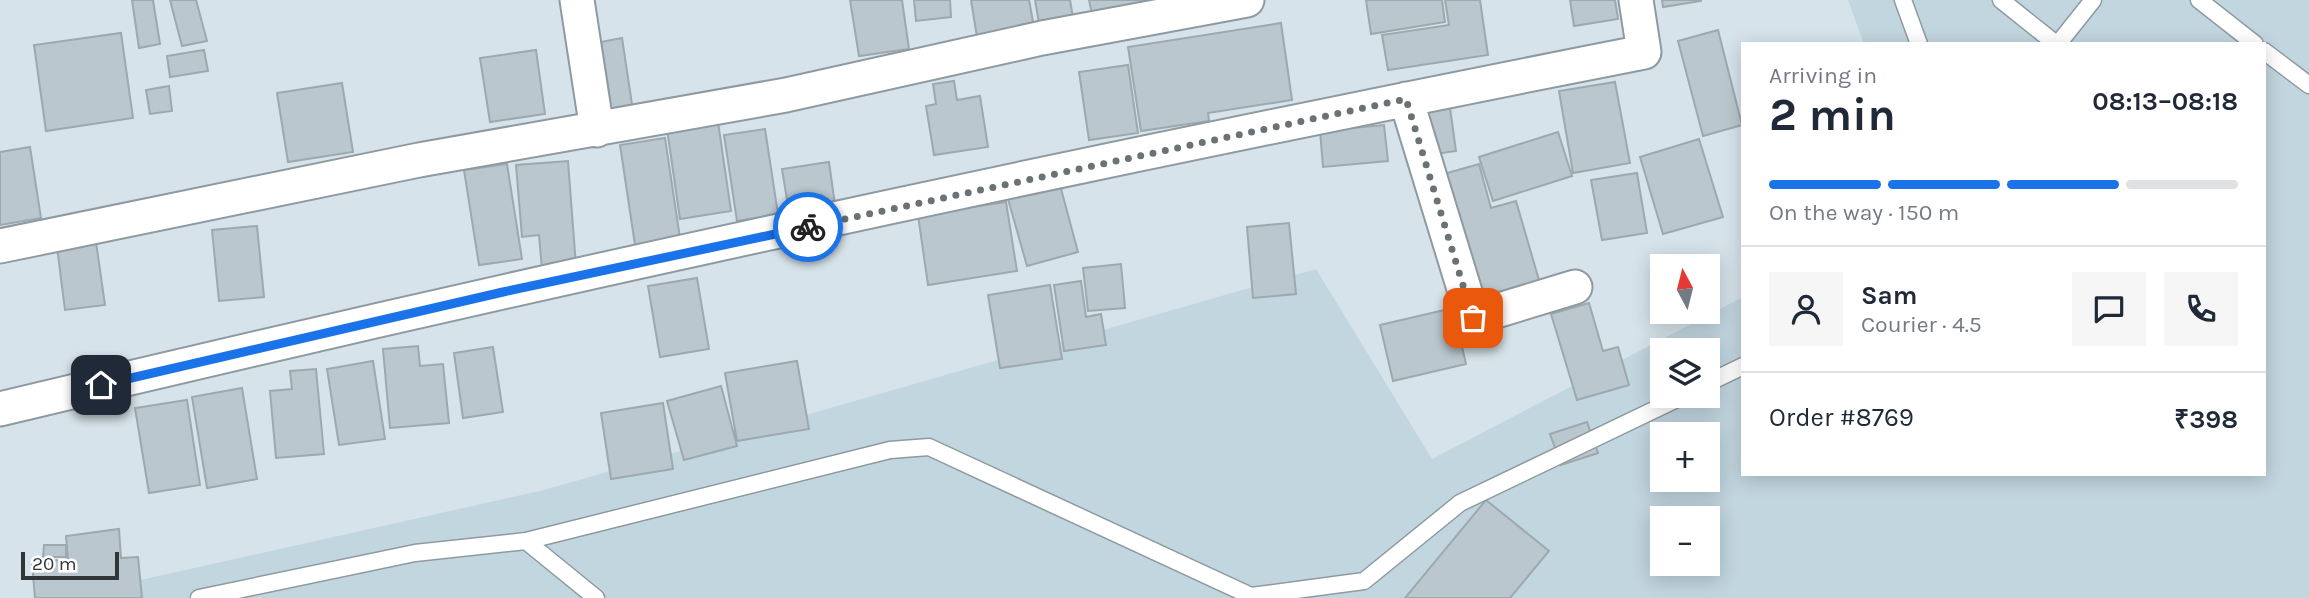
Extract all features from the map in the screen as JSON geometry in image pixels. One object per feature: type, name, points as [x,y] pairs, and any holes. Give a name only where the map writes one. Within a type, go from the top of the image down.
[{"type":"street","points":[[577,0],[597,130]]},
{"type":"street","points":[[0,246],[419,160],[786,95],[1042,38],[1247,0]]},
{"type":"street","points":[[0,409],[503,292],[1406,99],[1644,52],[1636,0]]},
{"type":"street","points":[[1406,99],[1473,318],[1575,287]]},
{"type":"lane","points":[[1903,0],[1918,42]]},
{"type":"lane","points":[[2001,0],[2054,42]]},
{"type":"lane","points":[[2059,42],[2094,0]]},
{"type":"lane","points":[[2199,0],[2252,42]]},
{"type":"lane","points":[[2266,53],[2309,85]]},
{"type":"lane","points":[[1720,377],[1741,367]]},
{"type":"lane","points":[[199,598],[415,553],[526,541],[890,450],[929,447],[1251,596],[1364,581],[1460,503],[1658,408]]},
{"type":"lane","points":[[526,541],[596,598]]},
{"type":"shaded area","points":[[1848,0],[2309,0],[2309,598],[60,598],[544,490],[1316,269],[1432,459],[1650,345],[1650,408],[1720,408],[1720,338],[1664,338],[1691,324],[1720,324],[1720,309],[1741,298],[1741,476],[2266,476],[2266,42],[1863,42]]},
{"type":"building","points":[[132,0],[153,0],[160,44],[139,48]]},
{"type":"building","points":[[170,0],[196,0],[207,41],[182,46]]},
{"type":"building","points":[[850,0],[902,0],[909,49],[859,56]]},
{"type":"building","points":[[914,0],[950,0],[951,17],[916,21]]},
{"type":"building","points":[[971,0],[1029,0],[1034,27],[977,37]]},
{"type":"building","points":[[1035,0],[1070,0],[1073,18],[1039,23]]},
{"type":"building","points":[[1089,0],[1146,0],[1147,9],[1093,19]]},
{"type":"building","points":[[1366,0],[1442,0],[1445,22],[1371,34]]},
{"type":"building","points":[[1445,0],[1480,0],[1488,55],[1388,70],[1382,35],[1449,25]]},
{"type":"building","points":[[1570,0],[1615,0],[1618,19],[1574,26]]},
{"type":"building","points":[[1662,0],[1701,0],[1701,1],[1663,7]]},
{"type":"building","points":[[1281,23],[1292,100],[1208,113],[1209,121],[1141,131],[1128,47]]},
{"type":"building","points":[[1718,30],[1741,125],[1703,136],[1678,41]]},
{"type":"building","points":[[121,33],[133,118],[46,131],[34,45]]},
{"type":"building","points":[[622,38],[633,111],[612,114],[601,42]]},
{"type":"building","points":[[204,50],[208,71],[170,77],[167,56]]},
{"type":"building","points":[[536,50],[545,114],[490,122],[480,58]]},
{"type":"building","points":[[1128,65],[1138,133],[1089,140],[1079,72]]},
{"type":"building","points":[[954,81],[957,100],[980,96],[988,147],[934,155],[926,106],[936,104],[933,84]]},
{"type":"building","points":[[1615,82],[1630,163],[1573,173],[1559,91]]},
{"type":"building","points":[[342,83],[353,152],[288,162],[277,93]]},
{"type":"building","points":[[169,86],[172,111],[150,114],[146,90]]},
{"type":"building","points":[[1450,108],[1456,151],[1428,155],[1422,112]]},
{"type":"building","points":[[718,122],[731,211],[680,219],[667,129]]},
{"type":"building","points":[[1384,125],[1388,161],[1323,167],[1320,131]]},
{"type":"building","points":[[765,129],[778,214],[737,221],[724,135]]},
{"type":"building","points":[[1558,132],[1572,176],[1493,201],[1479,157]]},
{"type":"building","points":[[665,138],[680,238],[635,245],[620,145]]},
{"type":"building","points":[[1699,139],[1723,217],[1663,234],[1640,157]]},
{"type":"building","points":[[30,147],[41,218],[0,225],[0,152]]},
{"type":"building","points":[[568,161],[576,266],[542,269],[539,235],[522,237],[516,165]]},
{"type":"building","points":[[829,162],[835,205],[789,212],[782,169]]},
{"type":"building","points":[[507,164],[522,259],[479,265],[464,170]]},
{"type":"building","points":[[1479,164],[1491,208],[1516,201],[1541,287],[1475,306],[1437,176]]},
{"type":"building","points":[[1637,173],[1647,233],[1602,240],[1591,180]]},
{"type":"building","points":[[1060,185],[1078,252],[1027,266],[1008,199]]},
{"type":"building","points":[[1006,202],[1017,271],[928,285],[918,215]]},
{"type":"building","points":[[1289,223],[1296,294],[1253,298],[1247,227]]},
{"type":"building","points":[[257,226],[264,297],[219,301],[212,230]]},
{"type":"building","points":[[96,242],[105,305],[65,310],[57,247]]},
{"type":"building","points":[[1121,264],[1125,308],[1088,311],[1083,268]]},
{"type":"building","points":[[697,278],[709,349],[660,357],[648,286]]},
{"type":"building","points":[[1081,281],[1086,317],[1101,314],[1106,345],[1064,351],[1054,285]]},
{"type":"building","points":[[1050,285],[1062,359],[1000,368],[988,295]]},
{"type":"building","points":[[1589,303],[1603,351],[1618,347],[1629,385],[1577,400],[1551,314]]},
{"type":"building","points":[[1453,308],[1466,364],[1393,381],[1380,325]]},
{"type":"building","points":[[418,346],[420,366],[443,364],[449,423],[390,428],[383,349]]},
{"type":"building","points":[[493,347],[503,412],[463,418],[454,353]]},
{"type":"building","points":[[373,361],[385,439],[339,445],[327,369]]},
{"type":"building","points":[[797,361],[809,429],[737,441],[725,373]]},
{"type":"building","points":[[316,369],[324,454],[276,458],[270,391],[292,389],[290,371]]},
{"type":"building","points":[[721,386],[737,446],[684,460],[667,401]]},
{"type":"building","points":[[242,388],[257,479],[207,488],[192,397]]},
{"type":"building","points":[[187,400],[200,485],[149,493],[135,408]]},
{"type":"building","points":[[663,403],[673,469],[611,479],[601,413]]},
{"type":"building","points":[[1587,422],[1598,453],[1561,465],[1550,434]]},
{"type":"building","points":[[1486,500],[1549,551],[1510,598],[1405,598]]},
{"type":"building","points":[[119,529],[121,558],[138,557],[142,598],[35,598],[32,563],[68,559],[66,536]]},
{"type":"building","points":[[44,545],[66,545],[66,557],[43,557]]},
{"type":"way so far","points":[[808,227],[1406,99],[1473,318]]},
{"type":"route","points":[[101,385],[503,292],[808,227]]}]
